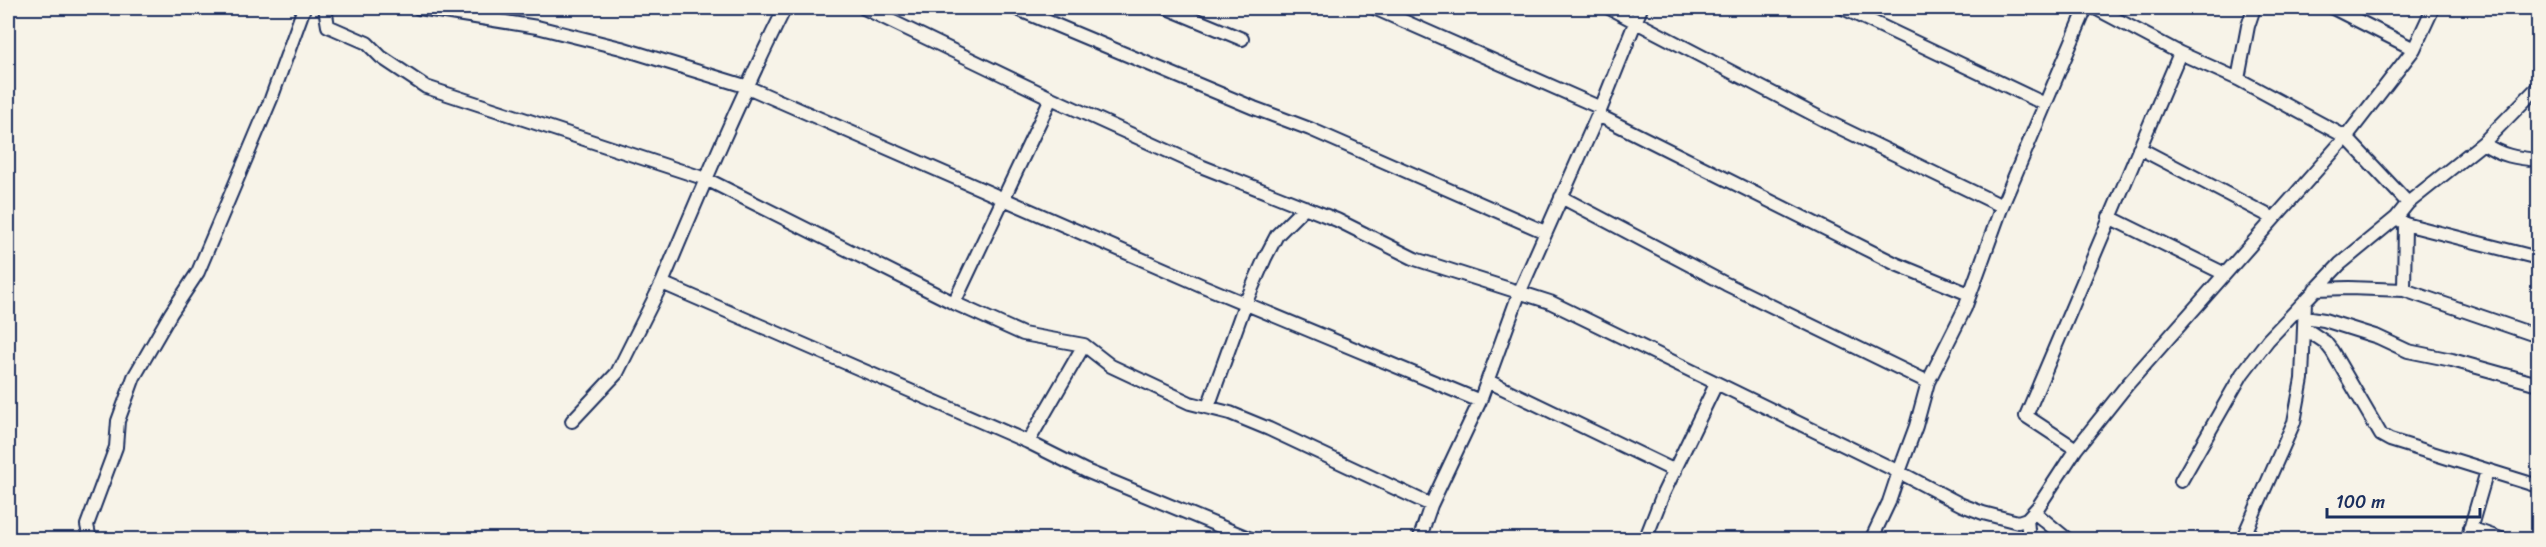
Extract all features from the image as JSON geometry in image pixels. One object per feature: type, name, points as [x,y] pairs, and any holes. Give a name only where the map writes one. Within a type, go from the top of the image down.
[{"type":"street","points":[[90,540],[87,525],[116,447],[118,421],[134,377],[198,272],[271,99],[304,8]]},
{"type":"street","points":[[325,8],[328,26],[367,42],[381,57],[426,87],[706,179],[954,303],[1023,334],[1084,345],[1111,366],[1190,403],[1230,413],[1269,429],[1371,479],[1431,505]]},
{"type":"street","points":[[418,8],[537,27],[621,48],[746,86],[1245,304],[1480,401]]},
{"type":"street","points":[[572,420],[616,373],[662,283],[746,86],[784,8]]},
{"type":"street","points":[[864,8],[1051,98],[1203,167],[1337,220],[1415,259],[1550,302],[1776,411],[1962,505],[2018,522],[2031,515],[2076,449],[2127,386],[2346,137],[2414,49],[2429,9]]},
{"type":"street","points":[[1014,8],[1310,129],[1545,232]]},
{"type":"street","points":[[1167,8],[1242,39]]},
{"type":"street","points":[[1374,8],[1600,112],[1896,264],[1969,294]]},
{"type":"street","points":[[1609,8],[1828,122],[2002,206]]},
{"type":"street","points":[[1419,540],[1431,505],[1480,401],[1520,291],[1600,112],[1641,8]]},
{"type":"street","points":[[1843,8],[2045,104]]},
{"type":"street","points":[[1872,540],[1889,502],[1916,426],[1928,382],[1965,308],[2002,206],[2086,8]]},
{"type":"street","points":[[2095,8],[2180,53],[2238,79],[2346,137],[2409,203]]},
{"type":"street","points":[[2238,79],[2248,26],[2254,8]]},
{"type":"street","points":[[2333,8],[2414,49]]},
{"type":"street","points":[[2076,449],[2026,416],[2180,53]]},
{"type":"street","points":[[2181,481],[2242,374],[2268,340],[2314,289],[2340,264],[2400,221],[2409,203],[2483,142],[2538,87]]},
{"type":"street","points":[[954,303],[1051,98]]},
{"type":"street","points":[[2483,142],[2494,151],[2510,158],[2538,160]]},
{"type":"street","points":[[2139,148],[2273,218]]},
{"type":"street","points":[[1562,196],[1726,284],[1928,382]]},
{"type":"street","points":[[1208,407],[1245,304],[1277,235],[1305,207]]},
{"type":"street","points":[[2109,217],[2225,274]]},
{"type":"street","points":[[2400,221],[2538,258]]},
{"type":"street","points":[[2400,221],[2404,290]]},
{"type":"street","points":[[662,283],[1028,442],[1086,471],[1253,540]]},
{"type":"street","points":[[2314,289],[2404,290],[2538,336]]},
{"type":"street","points":[[2260,540],[2244,536],[2294,422],[2300,398],[2305,301]]},
{"type":"street","points":[[2305,323],[2324,320],[2378,337],[2408,351],[2452,360],[2538,384]]},
{"type":"street","points":[[2305,323],[2332,351],[2381,435],[2538,486]]},
{"type":"street","points":[[1028,442],[1084,345]]},
{"type":"street","points":[[1488,381],[1675,471]]},
{"type":"street","points":[[1645,540],[1716,384]]},
{"type":"street","points":[[2487,471],[2468,534],[2504,540]]},
{"type":"street","points":[[2029,540],[2031,515]]},
{"type":"street","points":[[2031,515],[2068,540]]}]
